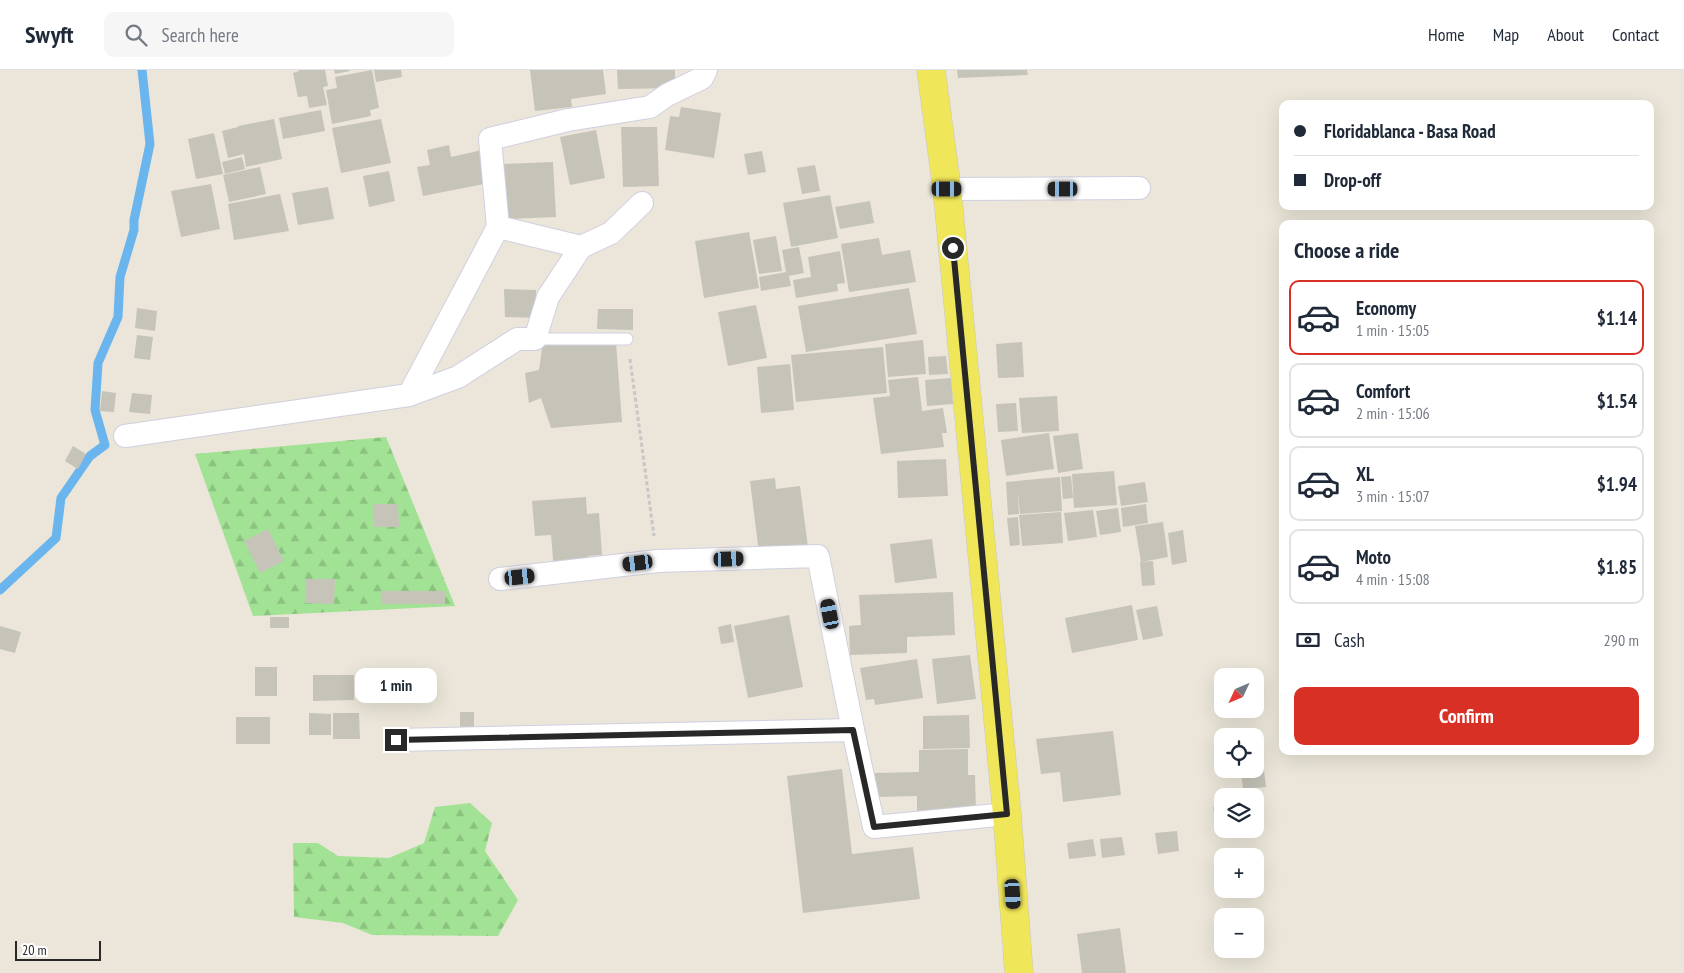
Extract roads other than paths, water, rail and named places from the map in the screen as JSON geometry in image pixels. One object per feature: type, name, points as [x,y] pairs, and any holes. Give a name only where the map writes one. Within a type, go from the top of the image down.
[{"type":"main road","points":[[931,70],[947,189],[1007,814],[1019,973]]},
{"type":"street","points":[[410,395],[498,226],[490,139],[568,120],[650,107],[667,95],[702,78],[706,70]]},
{"type":"street","points":[[947,189],[1140,188]]},
{"type":"street","points":[[125,436],[410,395],[458,377],[517,338],[535,339],[548,297],[581,247],[610,234],[642,202]]},
{"type":"street","points":[[498,226],[581,247]]},
{"type":"street","points":[[500,579],[658,561],[818,556],[874,827],[1007,814]]},
{"type":"street","points":[[396,740],[853,730]]},
{"type":"lane","points":[[535,339],[627,339]]},
{"type":"waterway","points":[[0,590],[56,538],[61,498],[90,456],[105,445],[95,410],[98,363],[118,317],[120,277],[134,230],[134,220],[150,144],[142,70]]}]
